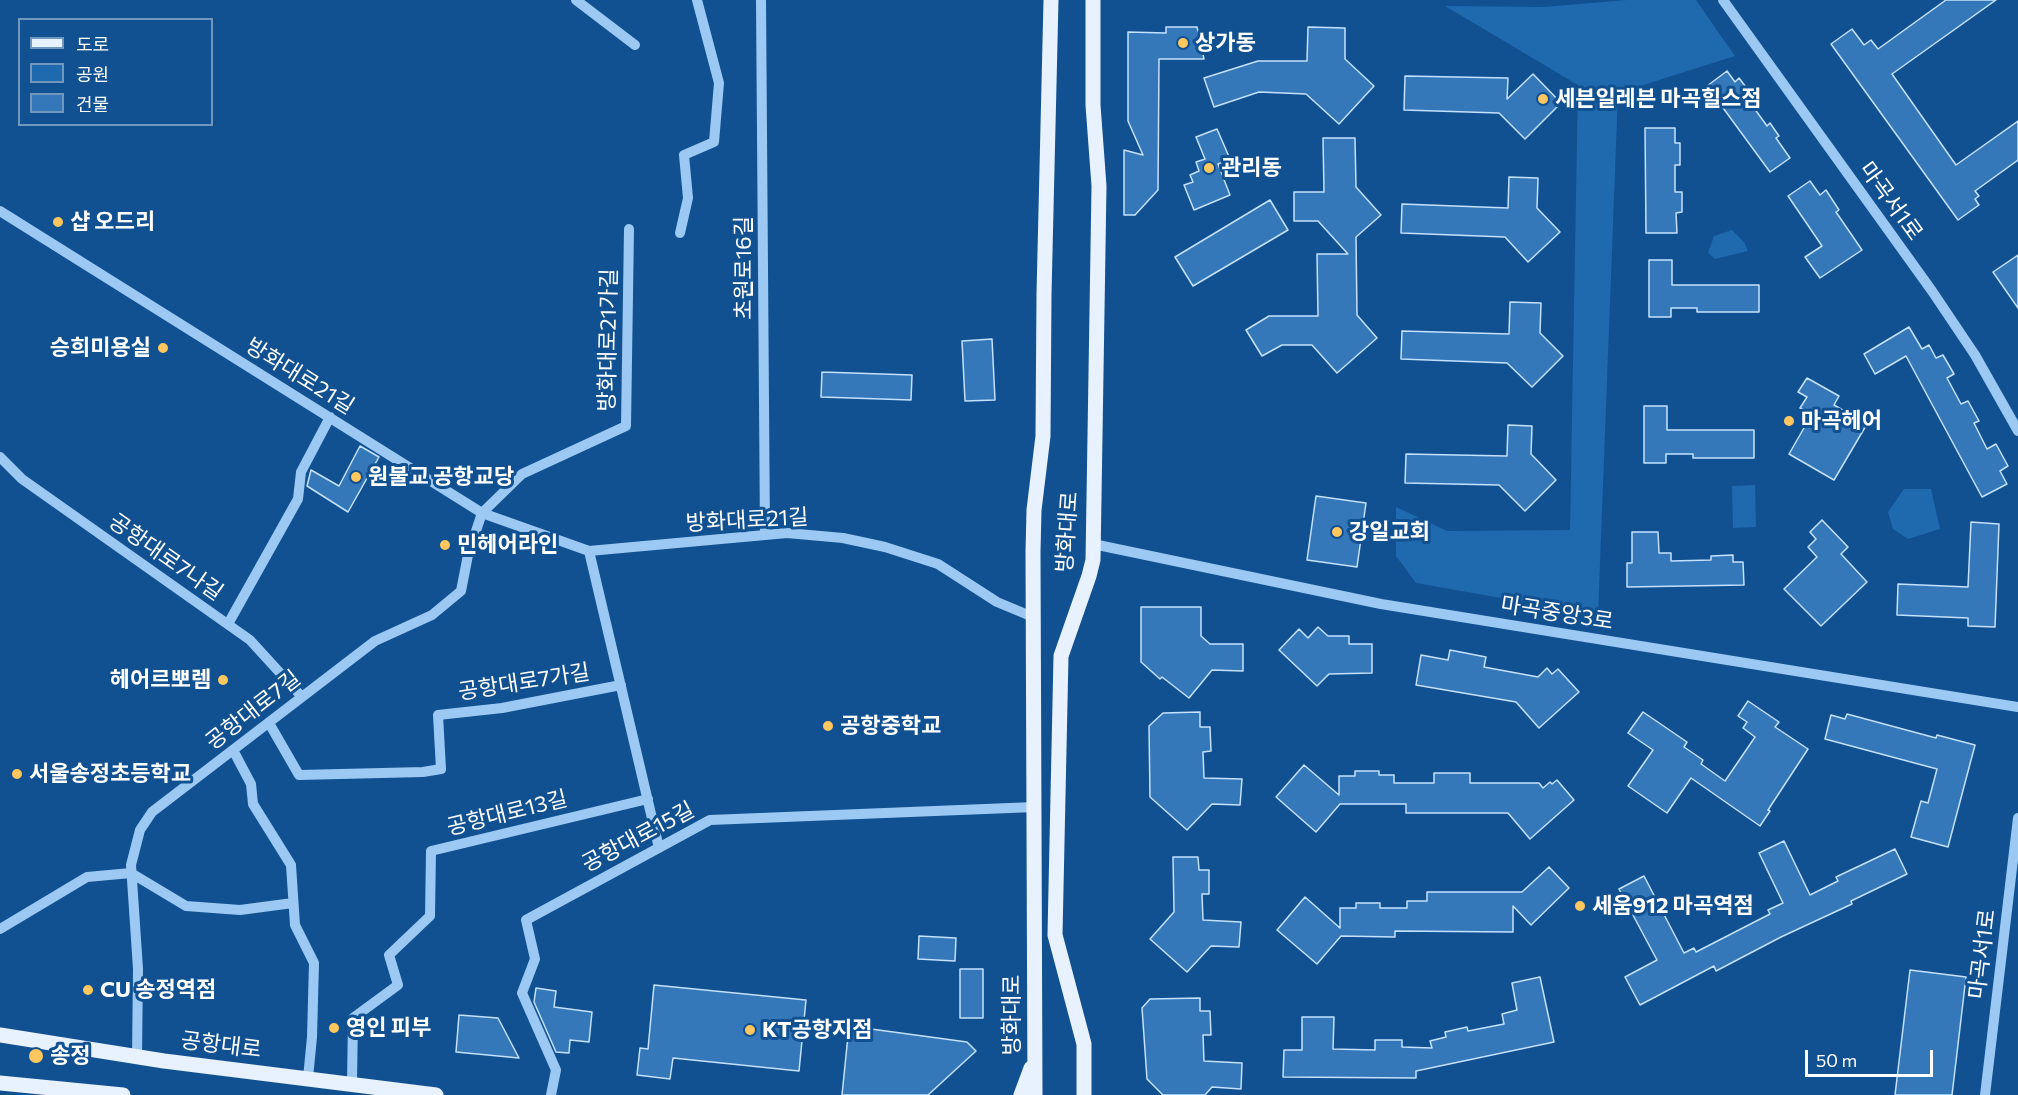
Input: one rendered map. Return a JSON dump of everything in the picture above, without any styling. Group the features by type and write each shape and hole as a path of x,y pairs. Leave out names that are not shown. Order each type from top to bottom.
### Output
{"main road":[{"name":"방화대로","path":"1035,1095 1034,510 1043,436 1044,294 1052,0"},
{"name":"방화대로","path":"1085,1093 1084,1044 1055,935 1061,656 1093,560 1099,186 1093,105 1093,0"},
{"name":"공항대로","path":"0,1035 137,1057 436,1095"},
{"path":"1021,1095 1034,1060"},
{"path":"0,1083 123,1095"}],"street":[{"path":"576,0 635,45"},
{"path":"680,233 688,198 684,155 714,142 719,83 697,0"},
{"name":"초원로16길","path":"761,0 765,535"},
{"name":"마곡서1로","path":"1724,0 1932,291 1975,355 2018,431"},
{"name":"방화대로21길","path":"0,211 482,513 589,551 786,533 843,538 885,547 938,564 997,602 1033,617"},
{"name":"방화대로21가길","path":"482,513 522,474 626,426 629,229"},
{"path":"228,624 298,499 301,472 330,417"},
{"name":"공항대로7나길","path":"0,456 22,479 250,640 302,697"},
{"name":"공항대로7길","path":"137,1057 138,969 131,865 140,830 152,812 375,641 432,615 460,591 468,555 482,513"},
{"name":"마곡중앙3로","path":"1093,544 1381,604 2018,707"},
{"path":"589,551 659,848"},
{"name":"공항대로7가길","path":"268,723 299,776 423,772 441,769 438,715 502,708 621,685"},
{"path":"233,750 250,784 253,804 291,865 295,924 314,963 312,1037 308,1078"},
{"name":"공항대로13길","path":"351,1083 353,1018 398,985 389,955 430,916 431,851 648,799"},
{"name":"공항대로15길","path":"550,1095 556,1070 522,993 535,959 526,920 710,820 1035,807"},
{"name":"마곡서1로","path":"1985,1095 2018,818"},
{"path":"0,929 87,877 131,873 186,906 240,910 293,903"}],"green space":[{"path":"1627,0 1696,0 1735,56 1618,93 1598,615 1416,583 1396,556 1396,507 1447,531 1570,530 1578,85 1445,6 1544,7"},
{"path":"1732,230 1744,242 1748,251 1715,259 1708,253 1714,236"},
{"path":"1755,485 1756,527 1733,528 1732,486"},
{"path":"1904,489 1931,489 1940,529 1908,539 1893,529 1888,512"}],"building":[{"path":"1946,0 1996,0 1892,74 1956,165 2018,121 2018,160 1975,191 1979,196 1975,199 1979,205 1958,220 1831,44 1852,29 1864,45 1871,40 1878,49"},
{"path":"1166,27 1197,27 1204,59 1159,59 1158,190 1135,215 1124,215 1124,150 1143,155 1128,121 1128,32 1166,33"},
{"path":"1308,27 1345,28 1345,59 1374,86 1339,124 1306,94 1259,92 1214,107 1204,78 1258,61 1307,61"},
{"path":"1727,71 1735,82 1739,78 1749,91 1744,94 1767,126 1770,123 1779,136 1776,138 1790,158 1770,172 1707,86"},
{"path":"1533,74 1561,103 1525,139 1499,113 1404,110 1405,76 1508,78 1507,99"},
{"path":"1645,128 1675,128 1675,143 1680,143 1680,165 1675,165 1675,192 1682,192 1682,212 1676,213 1677,233 1646,233"},
{"name":"관리동","path":"1217,129 1230,159 1218,164 1230,195 1194,210 1184,185 1193,182 1190,175 1199,171 1196,162 1205,159 1196,137"},
{"path":"1323,138 1355,138 1356,187 1381,215 1356,237 1357,315 1377,338 1337,373 1312,345 1282,345 1262,356 1246,330 1269,316 1318,316 1317,254 1348,254 1318,221 1294,221 1294,192 1324,192"},
{"path":"1509,177 1538,178 1537,208 1560,232 1528,262 1505,237 1401,233 1402,204 1508,208"},
{"path":"1810,181 1820,195 1826,190 1839,210 1836,212 1862,250 1820,278 1805,257 1822,246 1788,196"},
{"path":"1270,200 1288,230 1193,286 1175,257"},
{"path":"2018,255 2018,308 1993,272"},
{"path":"1649,260 1672,260 1672,285 1759,285 1759,312 1697,312 1697,308 1671,308 1671,317 1649,317"},
{"path":"1510,302 1541,303 1540,333 1563,356 1532,387 1507,363 1401,359 1402,331 1509,334"},
{"path":"1909,327 1922,349 1929,345 1936,358 1943,355 1954,374 1947,378 1961,404 1968,401 1979,421 1974,423 1987,449 1996,444 2008,466 2000,471 2007,484 1982,497 1906,356 1875,374 1864,354"},
{"path":"992,339 995,400 965,401 962,341"},
{"path":"822,372 912,375 911,400 821,397"},
{"path":"1807,378 1839,396 1834,405 1867,424 1834,480 1789,454 1812,414 1800,408 1807,397 1798,392"},
{"path":"1644,406 1667,406 1667,430 1754,430 1754,458 1693,458 1693,454 1666,454 1666,463 1644,463"},
{"path":"1508,425 1532,426 1531,454 1556,480 1525,511 1499,485 1405,483 1406,454 1507,456"},
{"name":"원불교 공항교당","path":"360,446 379,457 348,512 307,486 311,470 339,486"},
{"name":"강일교회","path":"1316,496 1366,503 1357,567 1307,560"},
{"path":"1822,520 1848,547 1841,554 1867,582 1821,626 1784,589 1817,557 1808,547 1816,539 1810,532"},
{"path":"1971,522 1999,524 1995,627 1968,626 1968,618 1897,615 1898,584 1968,587"},
{"path":"1632,532 1658,532 1659,553 1671,553 1671,561 1711,560 1711,556 1733,555 1733,562 1743,562 1744,585 1627,587 1627,563 1632,563"},
{"path":"1141,607 1201,607 1201,636 1210,644 1243,644 1243,671 1212,670 1189,698 1162,677 1160,679 1141,662"},
{"path":"1318,627 1328,636 1349,636 1349,644 1372,644 1372,673 1329,674 1317,686 1279,650 1299,629 1308,638"},
{"path":"1450,650 1486,657 1484,667 1538,677 1547,668 1552,674 1558,669 1579,692 1539,728 1516,702 1416,685 1421,655 1448,660"},
{"path":"1748,701 1779,722 1775,727 1808,749 1760,826 1691,778 1667,813 1628,786 1653,750 1628,733 1643,712 1687,742 1684,747 1703,760 1701,764 1725,781 1755,737 1743,728 1747,722 1738,716"},
{"path":"1200,712 1200,727 1210,727 1211,751 1203,752 1204,778 1242,779 1240,805 1212,804 1187,830 1150,797 1149,726 1163,713"},
{"path":"1847,714 1936,738 1937,735 1975,745 1948,847 1911,837 1921,801 1928,803 1937,769 1825,739 1831,715 1845,719"},
{"path":"1304,765 1339,795 1339,776 1355,776 1355,771 1379,771 1379,775 1394,775 1394,783 1434,783 1434,773 1470,773 1470,783 1539,783 1543,788 1557,780 1574,800 1530,839 1508,813 1406,813 1406,804 1340,804 1316,832 1276,797"},
{"path":"1784,841 1810,895 1838,881 1836,877 1895,849 1907,874 1851,901 1852,904 1716,971 1714,966 1640,1005 1625,977 1657,960 1619,889 1644,876 1684,953 1694,948 1696,952 1770,914 1768,910 1783,903 1759,853"},
{"path":"1173,857 1198,857 1199,870 1209,870 1209,894 1202,894 1203,920 1241,922 1239,947 1211,946 1187,972 1150,939 1174,912"},
{"path":"1549,867 1569,888 1531,925 1513,906 1513,932 1395,931 1395,937 1341,936 1317,964 1277,930 1305,897 1340,928 1340,908 1356,908 1356,903 1380,903 1380,908 1407,908 1407,901 1427,901 1427,892 1522,892"},
{"path":"919,936 956,938 955,961 918,959"},
{"path":"960,969 983,969 983,1018 960,1018"},
{"path":"1910,970 1966,977 1952,1095 1895,1095"},
{"path":"1540,977 1554,1042 1416,1071 1416,1078 1283,1077 1284,1050 1302,1050 1302,1017 1334,1017 1333,1049 1375,1050 1375,1040 1402,1040 1402,1047 1432,1048 1430,1041 1446,1037 1445,1032 1467,1027 1468,1031 1504,1024 1502,1014 1517,1010 1512,983"},
{"path":"654,985 806,1000 799,1071 673,1058 670,1079 637,1075 640,1048 648,1049"},
{"path":"536,988 556,991 554,1007 592,1012 589,1042 570,1040 569,1053 556,1052 534,1002"},
{"path":"1200,998 1200,1011 1210,1011 1211,1035 1203,1035 1204,1061 1242,1063 1241,1089 1212,1087 1205,1095 1163,1095 1147,1079 1142,1008 1150,999"},
{"path":"459,1015 498,1018 519,1058 456,1052"},
{"path":"849,1026 967,1042 976,1051 928,1095 842,1095"}],"place":[{"name":"상가동","path":"1183,43"},
{"name":"세븐일레븐 마곡힐스점","path":"1543,99"},
{"name":"관리동","path":"1209,168"},
{"name":"샵 오드리","path":"58,222"},
{"name":"승희미용실","path":"163,348"},
{"name":"마곡헤어","path":"1789,421"},
{"name":"원불교 공항교당","path":"356,477"},
{"name":"강일교회","path":"1337,532"},
{"name":"민헤어라인","path":"445,545"},
{"name":"헤어르뽀렘","path":"223,680"},
{"name":"공항중학교","path":"828,726"},
{"name":"서울송정초등학교","path":"17,774"},
{"name":"세움912 마곡역점","path":"1580,906"},
{"name":"CU 송정역점","path":"88,990"},
{"name":"영인 피부","path":"334,1028"},
{"name":"KT공항지점","path":"750,1030"},
{"name":"송정","path":"36,1056"}]}
